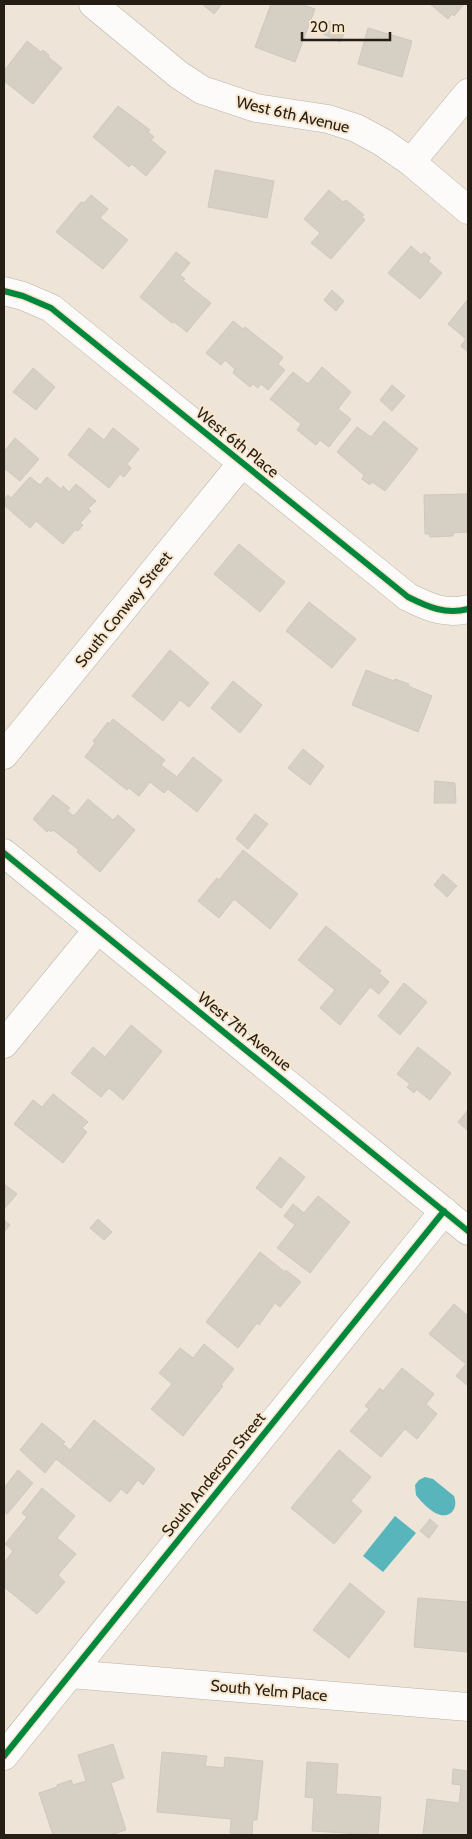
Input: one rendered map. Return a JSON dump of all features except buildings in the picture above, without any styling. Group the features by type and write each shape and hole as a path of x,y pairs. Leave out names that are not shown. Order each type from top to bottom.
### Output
{"street":[{"name":"West 6th Avenue","path":"93,4 179,75 202,90 256,108 328,119 356,128 382,142 411,162 468,210"},
{"path":"411,162 468,92"},
{"name":"West 6th Place","path":"4,291 23,296 51,308 408,597 430,608 462,610"},
{"name":"South Conway Street","path":"4,754 242,463"},
{"name":"West 7th Avenue","path":"4,853 468,1231"},
{"path":"4,1044 98,929"},
{"name":"South Anderson Street","path":"4,1756 444,1211"},
{"name":"South Yelm Place","path":"70,1674 468,1707"}],"water":[{"path":"425,1477 433,1479 454,1496 455,1504 452,1512 447,1515 437,1514 427,1507 416,1495 415,1485"},
{"path":"395,1516 416,1533 383,1572 363,1556"}],"cycle path":[{"path":"4,291 23,296 51,308 408,597 437,609 452,611 468,609"},
{"path":"4,853 468,1231"},
{"path":"4,1756 444,1211"}]}
